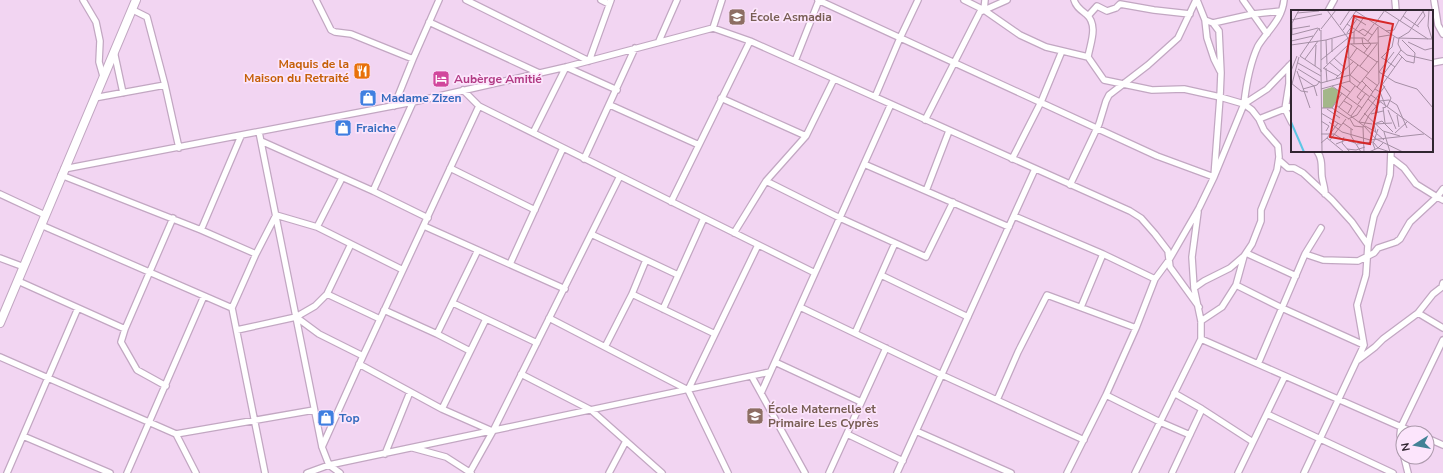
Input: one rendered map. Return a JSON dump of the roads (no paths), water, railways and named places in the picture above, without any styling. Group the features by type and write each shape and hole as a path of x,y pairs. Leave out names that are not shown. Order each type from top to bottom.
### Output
{"street":[{"path":"83,0 96,22 100,41 99,62 103,76"},
{"path":"0,323 136,0"},
{"path":"316,0 331,30 351,34 413,59"},
{"path":"394,106 439,0"},
{"path":"466,0 589,61"},
{"path":"589,61 610,2 601,0"},
{"path":"659,41 677,0"},
{"path":"713,28 722,0"},
{"path":"795,61 819,0 1157,156 1214,177"},
{"path":"875,97 918,0"},
{"path":"964,0 984,10 1020,35 1046,47 1088,58 1104,80 1152,90 1184,90 1220,97 1244,104 1252,110 1259,119 1264,130 1278,146 1278,170 1261,210 1261,220 1252,244 1245,255 1236,285 1222,307 1201,321"},
{"path":"984,10 985,0"},
{"path":"925,120 980,12 1007,0"},
{"path":"1074,0 1075,5 1088,16 1094,27 1088,58"},
{"path":"1070,185 1109,95 1148,65 1178,38 1196,0"},
{"path":"1196,0 1205,20 1207,38 1221,73"},
{"path":"1243,0 1267,34"},
{"path":"1067,473 1106,394 1136,328 1155,279 1169,260 1199,208 1214,177 1244,104 1249,72 1258,47 1274,26 1284,0"},
{"path":"1329,10 1334,0"},
{"path":"1395,0 1396,10"},
{"path":"1434,0 1437,10 1438,25 1443,34"},
{"path":"1088,16 1096,6 1106,11 1116,8 1120,4 1190,14"},
{"path":"133,10 147,17 165,85 179,148"},
{"path":"1213,23 1253,14 1281,11"},
{"path":"1205,20 1213,23 1219,31 1221,73 1214,177"},
{"path":"429,22 540,73"},
{"path":"63,172 413,102 566,67 659,41 713,28 750,41 1130,211 1141,218 1168,251 1170,266 1199,307"},
{"path":"671,202 750,41"},
{"path":"584,159 635,48"},
{"path":"114,51 123,93"},
{"path":"1012,159 1041,102 1062,51"},
{"path":"1433,64 1443,61"},
{"path":"1244,104 1267,89 1291,64"},
{"path":"1291,64 1285,109 1291,121"},
{"path":"566,67 617,90"},
{"path":"533,133 566,67"},
{"path":"734,233 766,181 806,136 834,79"},
{"path":"94,98 165,85"},
{"path":"463,90 479,106 815,273"},
{"path":"721,98 806,136"},
{"path":"373,192 413,102"},
{"path":"761,393 891,104"},
{"path":"610,105 699,145"},
{"path":"322,447 479,106"},
{"path":"1259,119 1291,106"},
{"path":"926,191 949,131"},
{"path":"259,132 322,447 329,465 340,473"},
{"path":"201,230 241,136"},
{"path":"261,141 428,218"},
{"path":"510,264 563,148"},
{"path":"1318,152 1321,157 1325,194"},
{"path":"1304,473 1364,345 1357,305 1366,275 1368,246 1374,216 1389,180 1391,152"},
{"path":"1391,158 1404,168 1416,184 1432,193 1437,198 1443,200"},
{"path":"1279,160 1288,168 1294,168 1303,173 1332,200 1352,222 1368,246"},
{"path":"864,164 1009,227"},
{"path":"450,168 535,210"},
{"path":"898,473 1035,169"},
{"path":"63,172 256,254"},
{"path":"413,448 446,457 470,473 565,289 620,176"},
{"path":"317,228 342,178"},
{"path":"766,181 840,218 926,257 953,202"},
{"path":"1305,254 1323,260 1358,261 1374,253 1378,248 1396,242 1400,239 1410,222 1437,198 1443,189"},
{"path":"0,194 45,215"},
{"path":"1135,473 1201,338 1201,321 1194,288 1192,257 1199,208"},
{"path":"276,216 317,228 403,270"},
{"path":"265,473 232,308 256,254 276,216"},
{"path":"1014,216 1103,254 1155,279"},
{"path":"166,386 137,370 121,342 125,329 173,218"},
{"path":"663,309 704,218"},
{"path":"41,225 232,308"},
{"path":"424,226 565,289"},
{"path":"1258,364 1305,254 1321,228"},
{"path":"591,234 678,275"},
{"path":"855,333 895,243"},
{"path":"237,330 296,317 315,306 327,294 351,244"},
{"path":"688,390 758,245"},
{"path":"438,334 478,250"},
{"path":"1080,307 1103,254"},
{"path":"1245,255 1296,276"},
{"path":"1194,288 1204,281 1230,268 1245,255"},
{"path":"0,258 24,268"},
{"path":"605,347 632,294 646,260"},
{"path":"881,276 968,317"},
{"path":"18,281 125,329"},
{"path":"1357,360 1375,347 1382,339 1418,313 1433,294 1442,287 1443,283"},
{"path":"1236,285 1282,308 1364,345"},
{"path":"327,294 380,320"},
{"path":"632,294 715,334"},
{"path":"997,400 1018,352 1047,295 1136,328"},
{"path":"127,473 204,296"},
{"path":"452,303 537,342"},
{"path":"800,307 942,375 1084,440"},
{"path":"7,473 78,308"},
{"path":"384,310 438,334 470,351"},
{"path":"1418,313 1443,328"},
{"path":"296,317 319,334 363,356"},
{"path":"549,318 688,390 728,473"},
{"path":"442,409 486,319"},
{"path":"1201,338 1397,425"},
{"path":"1402,425 1443,340"},
{"path":"829,473 886,348"},
{"path":"0,357 176,434 314,410"},
{"path":"774,362 861,402"},
{"path":"360,364 442,409 493,431"},
{"path":"307,473 329,465 770,372"},
{"path":"522,374 591,410 662,473"},
{"path":"1238,473 1285,376"},
{"path":"752,377 804,473"},
{"path":"386,454 410,392"},
{"path":"1106,394 1160,422 1190,435"},
{"path":"1174,394 1202,409 1253,442"},
{"path":"1172,473 1202,409"},
{"path":"1267,414 1393,473"},
{"path":"916,431 1011,473"},
{"path":"176,434 196,473"},
{"path":"847,434 903,461"},
{"path":"24,436 110,473"},
{"path":"609,473 626,441"}],"place":[{"name":"École Asmadia","path":"737,17"},
{"name":"Maquis de la Maison du Retraité","path":"362,71"},
{"name":"Aubèrge Amitié","path":"441,79"},
{"name":"Madame Zizen","path":"368,98"},
{"name":"Fraiche","path":"343,128"},
{"name":"École Maternelle et Primaire Les Cyprès","path":"755,416"},
{"name":"Top","path":"326,418"}]}
